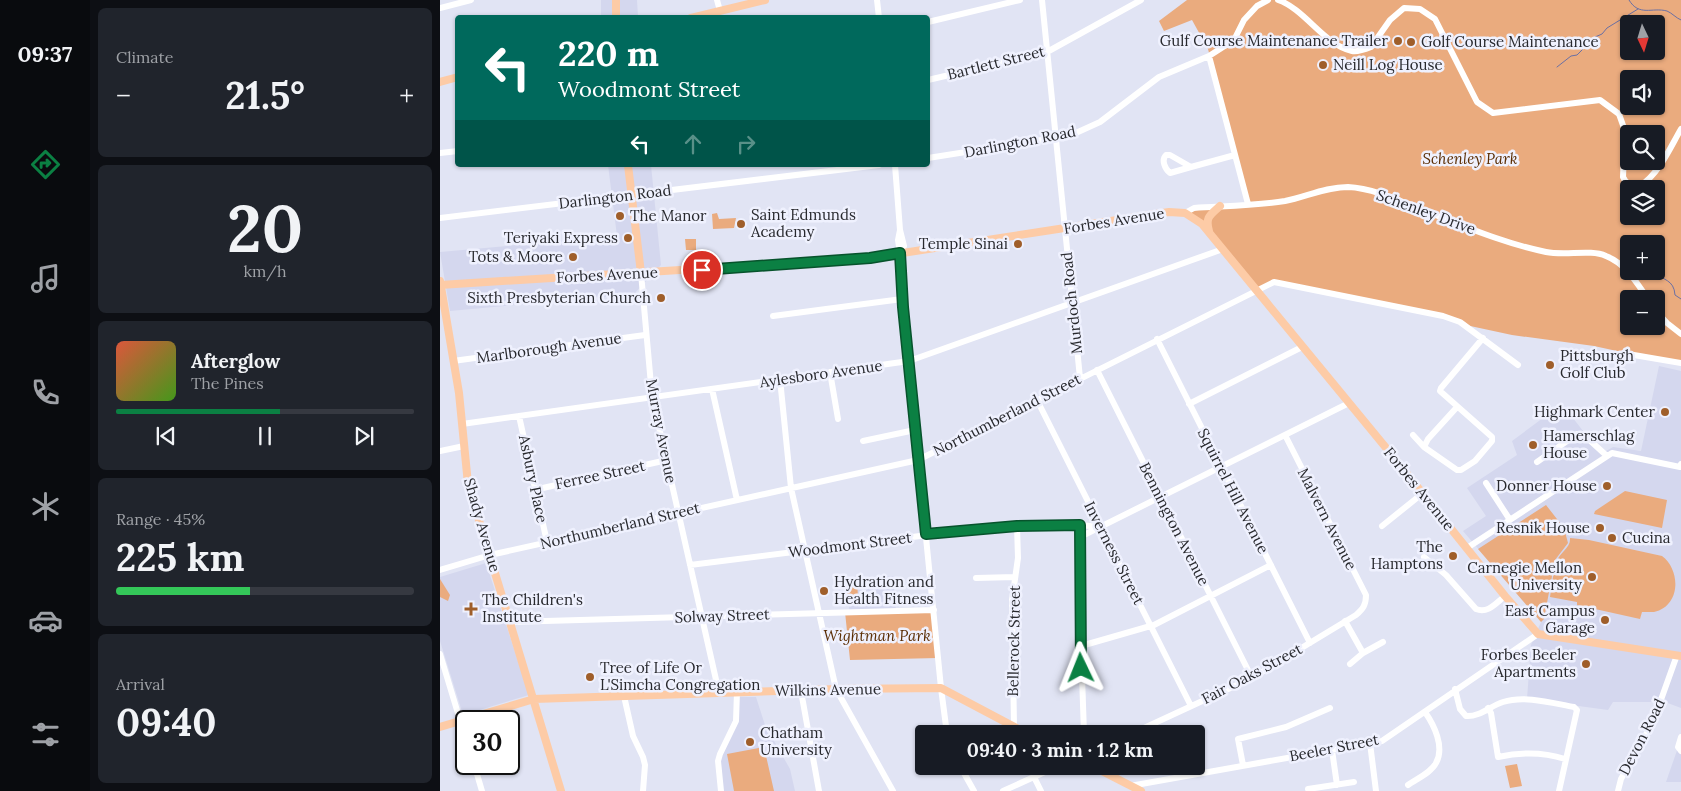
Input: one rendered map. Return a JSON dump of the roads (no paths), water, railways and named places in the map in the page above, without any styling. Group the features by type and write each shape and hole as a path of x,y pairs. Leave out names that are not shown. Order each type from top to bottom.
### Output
{"main road":[{"path":"616,0 616,15"},
{"path":"703,15 765,0"},
{"path":"440,82 455,78"},
{"name":"Murray Avenue","path":"628,167 641,273"},
{"path":"1210,233 1207,223 1208,218 1220,206"},
{"name":"Forbes Avenue","path":"440,284 870,258 1169,212 1185,213 1197,219 1210,233 1538,634"},
{"name":"Shady Avenue","path":"440,284 462,424 468,484 561,791"},
{"path":"1538,634 1679,655"},
{"name":"Wilkins Avenue","path":"497,710 534,699 836,689 941,688 1012,725"},
{"name":"Wilkins Avenue","path":"440,727 455,722"},
{"path":"1109,775 1141,791"}],"street":[{"path":"440,8 471,0"},
{"path":"717,0 720,11"},
{"path":"877,0 879,15"},
{"path":"930,22 1020,0"},
{"name":"Murdoch Road","path":"1042,0 1080,378"},
{"name":"Bartlett Street","path":"930,80 1047,52 1142,0"},
{"name":"Darlington Road","path":"930,158 1055,138 1078,132 1100,122 1159,77 1209,56 1234,40 1244,20 1257,6 1268,0"},
{"path":"1278,0 1338,45 1354,52 1371,47 1390,20 1404,8 1420,9 1435,19 1477,102 1493,113 1600,100 1619,114 1625,131 1623,177 1626,182 1635,187 1644,183 1657,168 1681,129"},
{"path":"1209,56 1248,204"},
{"path":"440,153 455,151"},
{"path":"1191,167 1235,155"},
{"name":"Darlington Road","path":"440,218 863,167"},
{"path":"895,167 900,230 898,240 902,299 946,725"},
{"name":"Schenley Drive","path":"1185,213 1191,208 1291,199 1333,188 1364,189 1399,200 1514,244 1552,253 1574,254 1593,252 1604,255 1625,267 1642,290"},
{"name":"Aylesboro Avenue","path":"462,424 908,361 1223,249"},
{"name":"Murray Avenue","path":"641,273 652,396 718,693"},
{"name":"Northumberland Street","path":"440,570 490,555 918,460 1256,289 1274,282 1425,312 1460,322 1518,365"},
{"path":"773,316 902,299"},
{"path":"1665,321 1681,334"},
{"name":"Marlborough Avenue","path":"453,361 646,335"},
{"path":"1413,435 1424,446 1457,470 1461,470 1475,461 1492,441 1492,437 1442,394 1441,388 1483,338"},
{"name":"Squirrel Hill Avenue","path":"1157,339 1310,643"},
{"path":"1189,404 1302,347"},
{"path":"1628,354 1681,363"},
{"name":"Bennington Avenue","path":"1097,370 1252,678"},
{"path":"830,372 838,419"},
{"path":"780,379 791,488 836,689 893,791"},
{"path":"712,389 737,500"},
{"name":"Inverness Street","path":"1037,400 1191,706"},
{"path":"1080,537 1100,526 1106,526 1349,403"},
{"path":"1424,446 1457,406"},
{"name":"Asbury Place","path":"519,416 547,542"},
{"path":"863,440 915,430"},
{"path":"1537,462 1577,434 1580,434 1606,456"},
{"name":"Malvern Avenue","path":"1285,435 1366,595 1366,603"},
{"path":"440,451 464,446"},
{"path":"1467,548 1606,456 1612,454 1681,466"},
{"name":"Ferree Street","path":"534,490 666,460"},
{"path":"1486,484 1510,520"},
{"path":"1382,526 1423,493"},
{"path":"1080,525 1084,725"},
{"name":"Woodmont Street","path":"690,564 805,551 926,534 1017,526 1100,526"},
{"name":"Bellerock Street","path":"1014,725 1012,600 1018,558 1017,526"},
{"path":"1424,557 1446,575 1476,609 1480,611 1488,609 1505,596"},
{"path":"1081,646 1150,626 1211,597 1271,565"},
{"path":"976,578 1015,578"},
{"name":"Fair Oaks Street","path":"1150,725 1252,678 1362,610 1366,603"},
{"name":"Solway Street","path":"510,622 934,610"},
{"path":"1345,621 1363,653"},
{"name":"Beeler Street","path":"1130,786 1382,741 1455,689 1538,634"},
{"path":"1350,664 1363,653 1383,642"},
{"path":"440,654 457,710"},
{"name":"Devon Road","path":"1618,791 1620,779 1652,722 1679,655"},
{"path":"1455,689 1460,708 1466,716 1473,716 1502,702 1527,699 1574,706 1577,710 1559,791"},
{"path":"800,690 820,791"},
{"path":"721,791 718,761 736,721 738,692"},
{"path":"624,696 633,736 645,765 643,791"},
{"path":"1242,765 1238,739 1286,727 1330,708"},
{"path":"1488,708 1491,713 1498,757 1517,753 1529,753 1565,760"},
{"path":"1408,785 1431,769 1436,763 1439,751 1436,731 1425,712"},
{"path":"1681,737 1678,746 1681,751"},
{"path":"1370,743 1376,791"},
{"path":"1332,750 1337,785"},
{"path":"477,775 482,791"},
{"path":"965,775 974,791"},
{"path":"1003,791 1038,775"},
{"path":"1034,777 1041,791"},
{"path":"1308,789 1354,782"}],"waterway":[{"path":"1629,0 1641,10 1667,11 1681,20"},
{"path":"1557,67 1571,56 1577,55 1607,28 1638,9"},
{"path":"1665,280 1673,286 1675,295 1681,299"}],"place":[{"name":"Gulf Course Maintenance Trailer","path":"1398,41"},
{"name":"Golf Course Maintenance","path":"1411,42"},
{"name":"Neill Log House","path":"1323,65"},
{"name":"The Manor","path":"620,216"},
{"name":"Saint Edmunds Academy","path":"741,224"},
{"name":"Teriyaki Express","path":"628,238"},
{"name":"Temple Sinai","path":"1018,244"},
{"name":"Tots & Moore","path":"573,257"},
{"name":"Sixth Presbyterian Church","path":"661,298"},
{"name":"Pittsburgh Golf Club","path":"1550,365"},
{"name":"Highmark Center","path":"1665,412"},
{"name":"Hamerschlag House","path":"1533,445"},
{"name":"Donner House","path":"1607,486"},
{"name":"Resnik House","path":"1600,528"},
{"name":"Cucina","path":"1612,538"},
{"name":"The Hamptons","path":"1453,556"},
{"name":"Carnegie Mellon University","path":"1592,577"},
{"name":"Hydration and Health Fitness","path":"824,591"},
{"name":"The Children's Institute","path":"471,609"},
{"name":"East Campus Garage","path":"1605,620"},
{"name":"Forbes Beeler Apartments","path":"1586,664"},
{"name":"Tree of Life Or L'Simcha Congregation","path":"590,677"},
{"name":"Chatham University","path":"750,742"}],"park label":[{"name":"Schenley Park","path":"1470,159"},
{"name":"Wightman Park","path":"877,636"}]}
